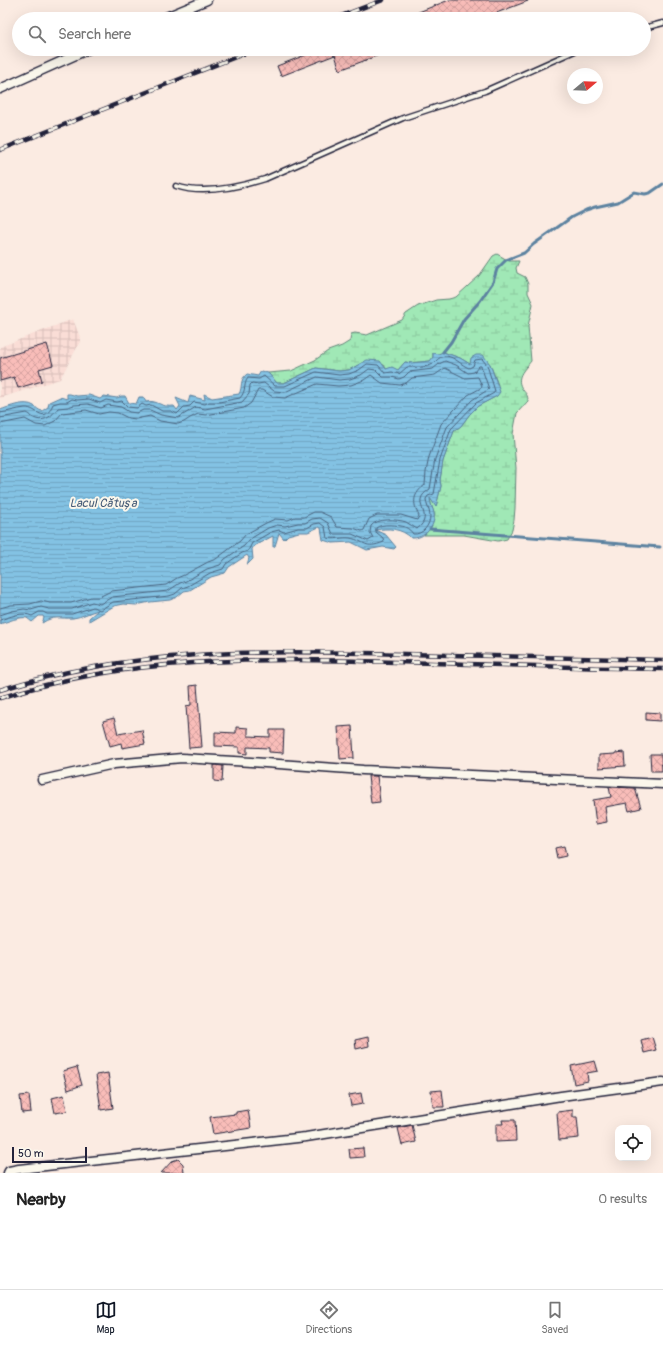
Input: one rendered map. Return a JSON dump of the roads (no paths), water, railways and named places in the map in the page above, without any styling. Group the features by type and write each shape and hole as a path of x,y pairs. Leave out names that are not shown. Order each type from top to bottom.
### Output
{"street":[{"path":"178,12 207,0"},
{"path":"0,89 73,56"},
{"path":"42,780 114,764 182,758 363,770 663,784"},
{"path":"8,1173 9,1171 19,1169 306,1137 561,1096 663,1082"}],"lane":[{"path":"651,26 663,22"},
{"path":"176,186 195,189 222,188 240,186 264,179 403,118 485,91 563,56"}],"water":[{"name":"Lacul Cătușa","path":"443,352 460,358 470,364 471,358 476,355 483,355 490,364 500,392 497,396 478,406 461,426 454,431 443,461 440,480 441,486 436,507 430,498 434,518 431,527 425,534 416,538 411,538 399,531 385,529 375,530 386,535 396,547 394,549 383,547 367,550 351,542 333,543 323,540 321,528 319,527 308,532 299,532 288,535 284,539 279,533 275,546 273,547 273,536 254,546 252,549 253,559 247,565 249,558 247,555 229,567 225,573 211,577 170,600 136,605 124,604 114,606 89,621 89,618 98,610 76,617 54,618 42,623 44,618 43,616 39,616 32,622 27,618 21,618 0,624 0,410 22,404 30,404 42,411 48,407 49,402 60,397 67,399 67,394 70,394 77,396 89,395 100,399 104,396 117,398 125,396 129,403 136,404 139,397 143,397 146,402 150,401 165,406 174,406 177,410 180,406 176,398 188,403 190,396 205,400 204,394 212,398 239,394 242,381 247,374 258,376 261,371 268,373 277,383 284,383 316,368 339,371 349,370 367,360 380,361 386,369 392,367 398,370 405,362 411,363 430,361 433,357 433,353 438,354"}],"waterway":[{"path":"443,352 451,342 464,319 480,301 493,282 497,269 506,260 524,253 572,217 586,210 618,202 634,192 645,194 650,193 663,184"},
{"path":"430,529 660,547"}],"railway":[{"path":"351,12 383,0"},
{"path":"0,150 238,56"},
{"path":"0,690 49,676 99,666 150,659 201,655 303,652 663,660"},
{"path":"0,698 48,684 97,674 146,667 196,663 296,660 663,669"}]}
